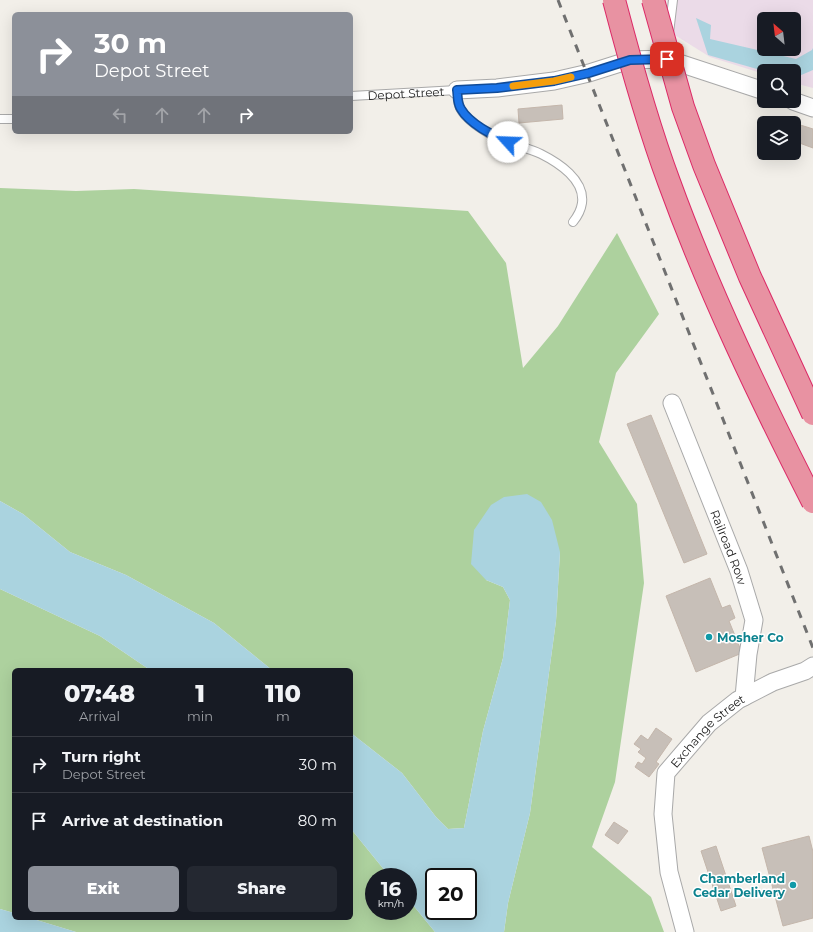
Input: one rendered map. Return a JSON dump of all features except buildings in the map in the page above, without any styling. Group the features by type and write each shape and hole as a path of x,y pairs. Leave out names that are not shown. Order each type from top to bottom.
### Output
{"highway":[{"path":"614,0 629,60 648,120 668,182 690,238 763,401 813,502"},
{"path":"653,0 683,107 704,165 750,277 813,414"}],"street":[{"name":"Depot Street","path":"457,90 497,88 554,81 589,73 630,60 667,59 757,89"},
{"path":"801,104 813,108"},
{"name":"Railroad Row","path":"672,403 738,571 754,620 748,654 744,697"},
{"name":"Exchange Street","path":"685,932 669,872 663,814 666,773 708,723 744,697 773,682 805,671 813,666"}],"lane":[{"path":"667,59 673,0"},
{"path":"457,90 460,108 466,117 496,137 541,154 567,171 573,177 581,194 582,203 579,213 573,222"},
{"name":"Depot Street","path":"353,96 457,90"},
{"path":"0,119 12,119"}],"shaded area":[{"path":"667,0 813,0 813,88 801,85 801,64 757,64 757,72 710,57 670,32"}],"green space":[{"path":"0,188 76,191 134,189 468,211 506,263 523,368 558,326 617,233 659,314 616,373 599,442 637,504 644,583 615,782 592,847 651,897 664,932 504,932 508,903 530,813 556,621 560,552 486,580 503,587 510,600 503,658 483,731 464,828 448,829 436,817 402,773 353,735 353,668 270,668 214,623 126,575 70,552 23,514 0,501"},
{"path":"0,589 100,636 147,668 12,668 12,912 0,909"},
{"path":"353,831 383,868 365,868 365,920 417,920 417,910 435,932 76,932 37,920 353,920"}],"water":[{"path":"696,18 711,25 710,39 757,50 757,56 783,56 796,59 813,48 813,70 801,75 801,64 757,64 757,69 708,55"},
{"path":"527,494 541,502 552,520 560,552 556,621 530,813 508,903 504,932 435,932 425,920 477,920 477,868 425,868 425,920 417,910 417,868 383,868 353,831 353,735 402,773 436,817 448,829 464,828 483,731 503,658 510,600 503,587 486,580 471,564 474,530 491,505 504,497"},
{"path":"0,501 23,514 70,552 126,575 214,623 270,668 147,668 100,636 0,589"},
{"path":"0,909 12,912 12,920 37,920 76,932 0,932"}],"railway":[{"path":"558,0 813,648"}],"slow traffic":[{"path":"513,86 554,81 571,77"}],"place":[{"name":"Mosher Co","path":"709,637"},
{"name":"Chamberland Cedar Delivery","path":"793,885"}],"route":[{"path":"508,142 496,137 466,117 460,108 457,90 497,88 554,81 589,73 630,60 667,59"}]}
